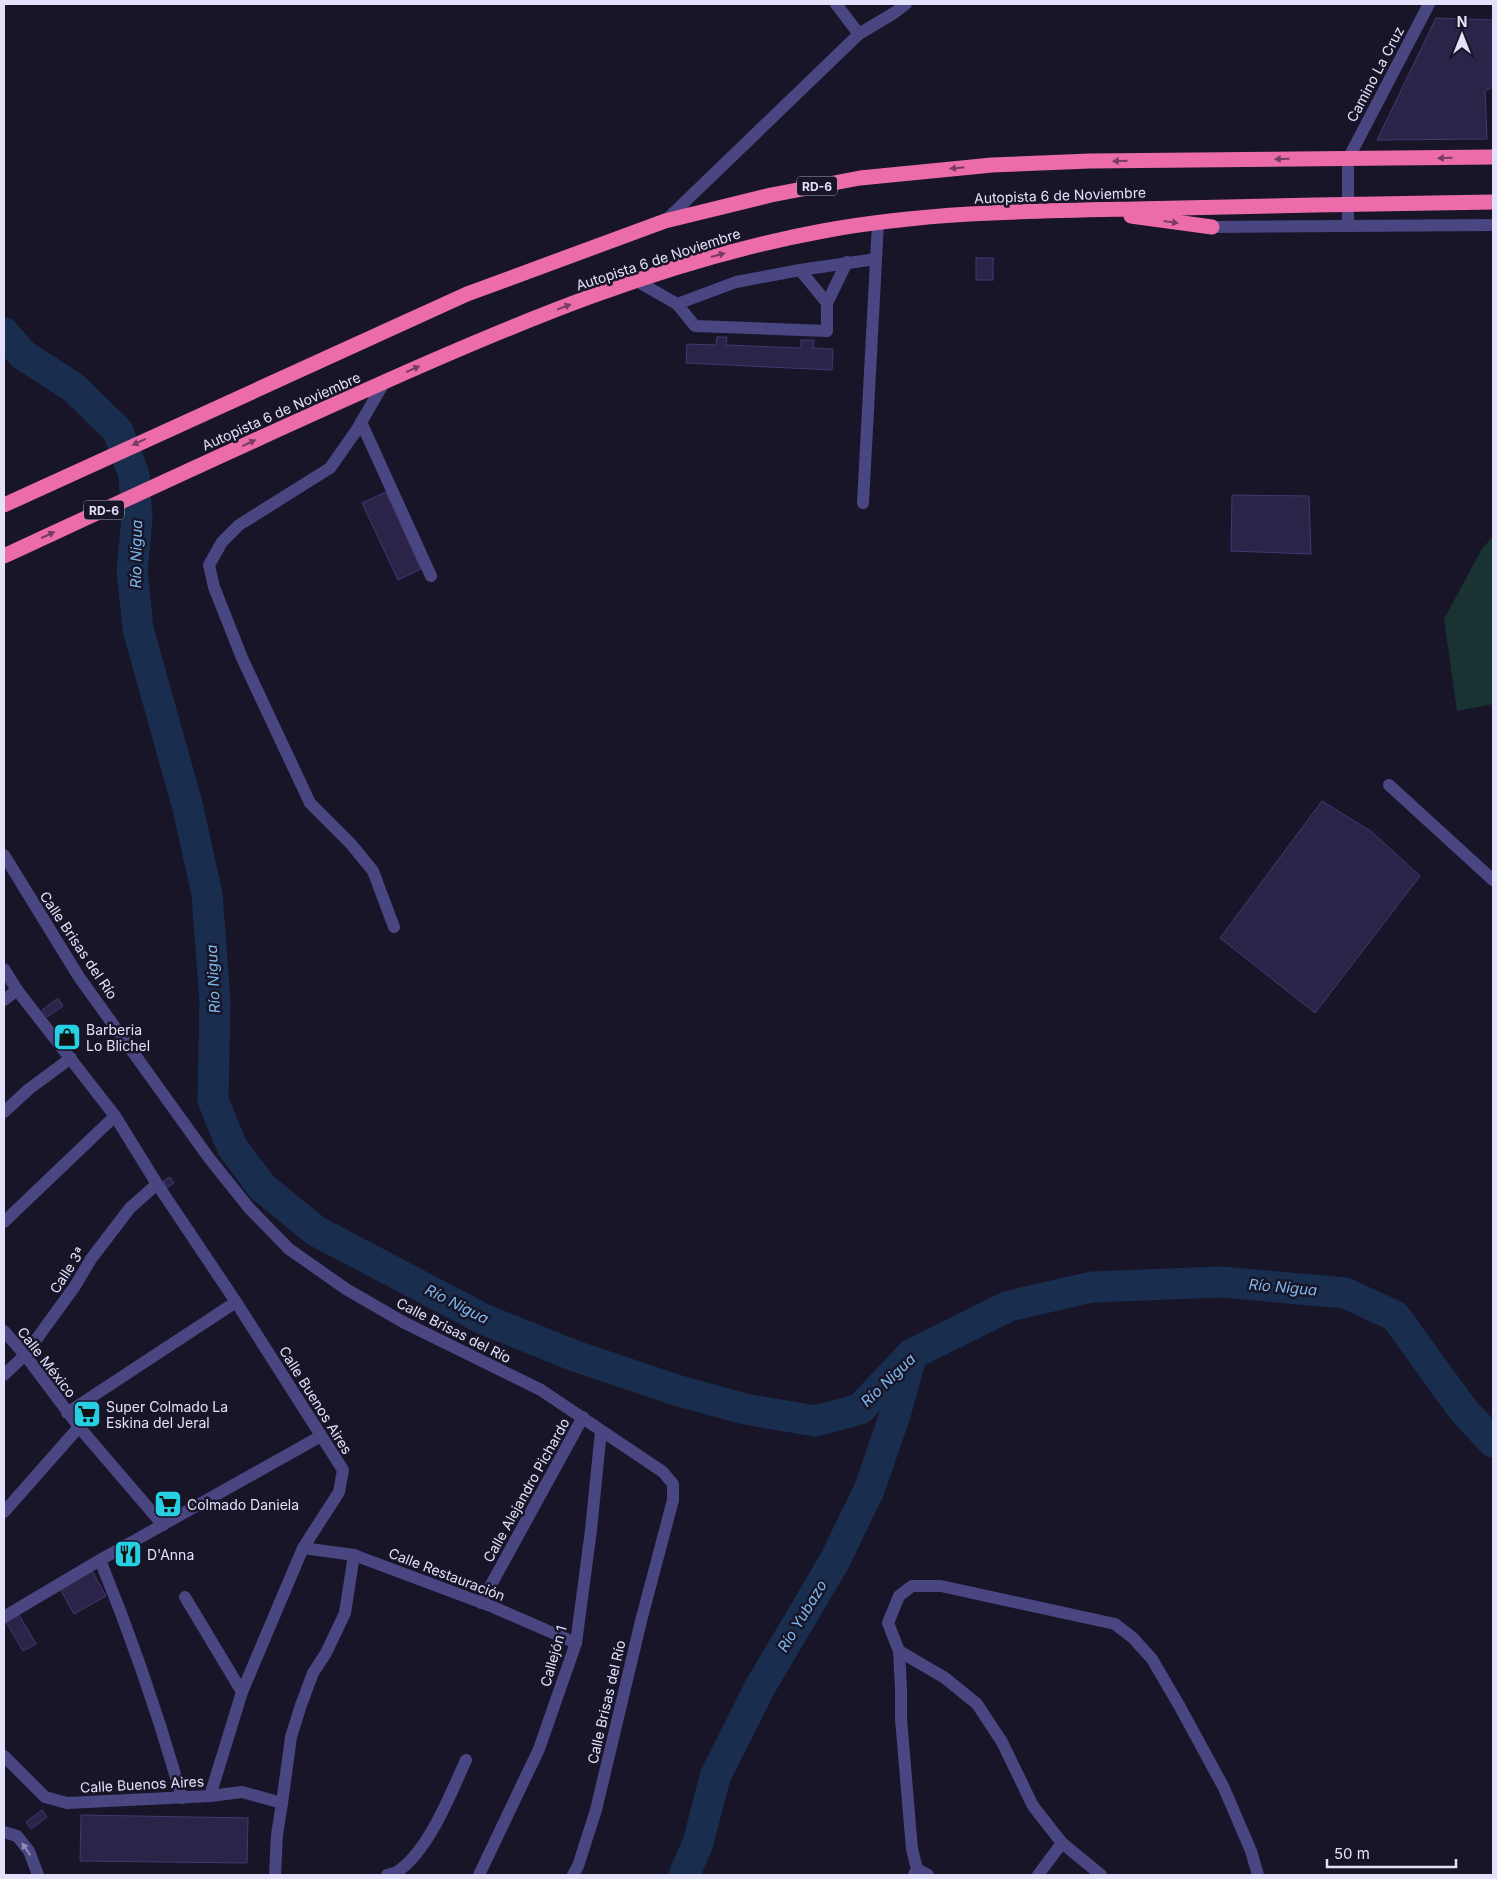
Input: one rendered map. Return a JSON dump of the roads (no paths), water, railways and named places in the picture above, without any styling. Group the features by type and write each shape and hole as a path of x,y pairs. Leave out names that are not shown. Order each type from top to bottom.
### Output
{"highway":[{"name":"RD-6","path":"4,505 467,294 665,221 771,195 860,178 992,164 1090,161 1493,157"},
{"name":"Autopista 6 de Noviembre","path":"4,556 385,381 466,346 568,305 695,262 744,248 822,231 878,223 1004,211 1493,202"},
{"path":"1088,210 1212,228"}],"street":[{"path":"836,4 859,34"},
{"path":"665,221 859,34 906,4"},
{"name":"Camino La Cruz","path":"1348,159 1429,4"},
{"path":"1348,159 1348,226"},
{"path":"863,503 878,223"},
{"path":"1212,228 1493,225"},
{"path":"677,304 736,282 848,262 876,259"},
{"path":"637,281 677,304 694,326 828,331 828,303 848,262"},
{"path":"800,270 828,303"},
{"path":"385,381 361,422 330,468 239,525 222,542 209,565 214,587 242,658 310,803 351,844 373,870 394,927"},
{"path":"361,422 431,576"},
{"path":"1389,785 1493,880"},
{"name":"Calle Brisas del Río","path":"4,855 79,977 209,1158 249,1208 289,1249 346,1289 403,1322 541,1390 663,1472 673,1484 673,1500 641,1621 596,1810 578,1866 573,1875"},
{"name":"Calle Buenos Aires","path":"4,969 17,990 115,1116 157,1184 236,1302 343,1470 338,1492 303,1548 242,1692 210,1796 68,1803 45,1797 4,1756"},
{"path":"4,1000 17,990"},
{"path":"4,1112 29,1089 71,1058"},
{"path":"4,1222 115,1116"},
{"name":"Calle 3ª","path":"4,1375 25,1355 75,1286 91,1258 130,1208 157,1184"},
{"path":"67,1413 236,1302"},
{"name":"Calle México","path":"4,1331 25,1355 67,1413 163,1525"},
{"name":"Calle Alejandro Pichardo","path":"482,1603 583,1417"},
{"path":"4,1512 79,1427"},
{"name":"Callejón 1","path":"479,1875 539,1749 576,1643 591,1530 601,1431"},
{"path":"4,1617 100,1560 321,1436"},
{"name":"Calle Restauración","path":"303,1548 354,1555 482,1603 576,1643"},
{"path":"275,1875 276,1835 291,1737 313,1673 326,1653 345,1612 354,1555"},
{"path":"100,1560 123,1617 163,1732 182,1798"},
{"path":"928,1875 915,1872 905,1788 900,1719 899,1651 888,1623 899,1596 912,1586 941,1586 1115,1624 1133,1638 1152,1659 1224,1788 1251,1851 1258,1875"},
{"path":"185,1597 242,1692"},
{"path":"899,1651 945,1678 977,1704 1002,1742 1033,1806 1062,1844 1101,1875"},
{"path":"387,1875 400,1870 421,1848 440,1816 466,1760"},
{"path":"210,1796 242,1792 282,1804"},
{"path":"4,1832 17,1836 29,1851 38,1875"},
{"path":"1038,1875 1062,1844"}],"waterway":[{"name":"Río Nigua","path":"4,333 23,355 73,387 118,431 134,475 137,519 132,570 138,629 187,804 207,894 215,1002 213,1100 232,1147 262,1187 316,1231 483,1319 575,1356 676,1390 745,1409 815,1421 860,1409 912,1354 1009,1306 1092,1287 1221,1282 1345,1293 1395,1316 1464,1411 1493,1442"},
{"name":"Río Yubazo","path":"684,1875 698,1843 715,1777 760,1687 834,1562 869,1490 895,1415 911,1357"}],"place":[{"name":"Barberia Lo Blichel","path":"67,1037"},
{"name":"Super Colmado La Eskina del Jeral","path":"87,1414"},
{"name":"Colmado Daniela","path":"168,1504"},
{"name":"D'Anna","path":"128,1554"}]}
